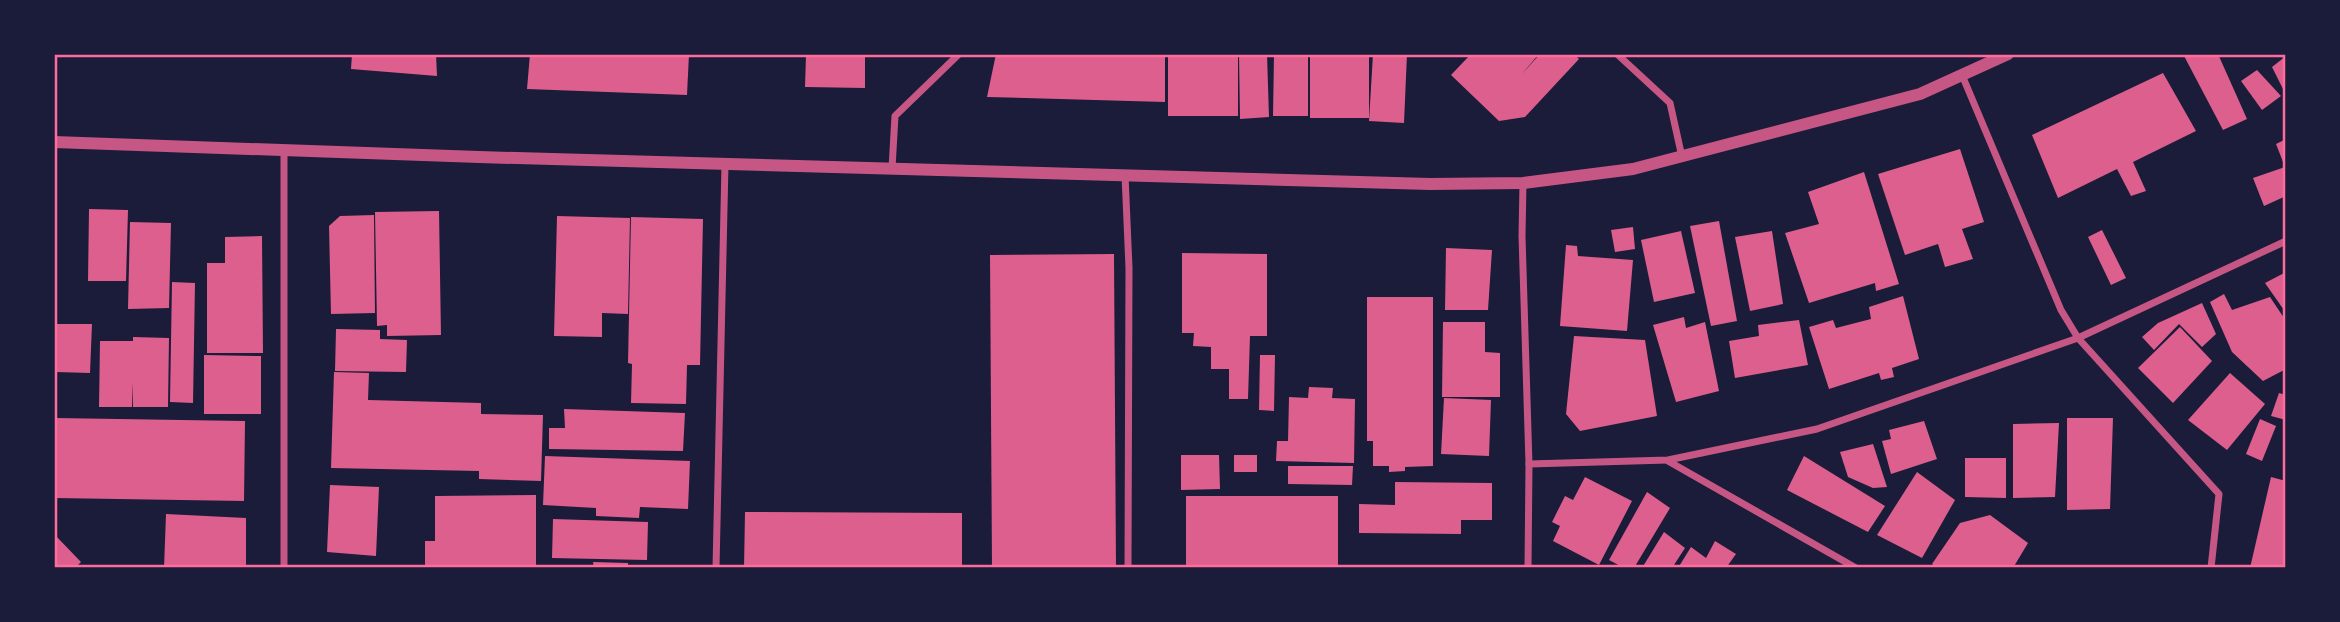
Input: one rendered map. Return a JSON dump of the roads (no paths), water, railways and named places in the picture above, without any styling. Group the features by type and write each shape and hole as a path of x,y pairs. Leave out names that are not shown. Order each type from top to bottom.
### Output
{"street":[{"path":"892,168 895,116 958,54"},
{"path":"1617,54 1670,103 1682,158"},
{"path":"54,142 1430,184 1523,183 1633,169 1682,158 1920,93 2008,54"},
{"path":"1962,75 2061,310 2078,338 2219,494 2211,568"},
{"path":"284,150 284,568"},
{"path":"716,568 725,164"},
{"path":"1125,175 1129,268 1128,568"},
{"path":"1523,183 1522,236 1529,464 1528,568"},
{"path":"1529,464 1668,460 1817,429 2078,338 2286,241"},
{"path":"1668,460 1856,568"}]}
